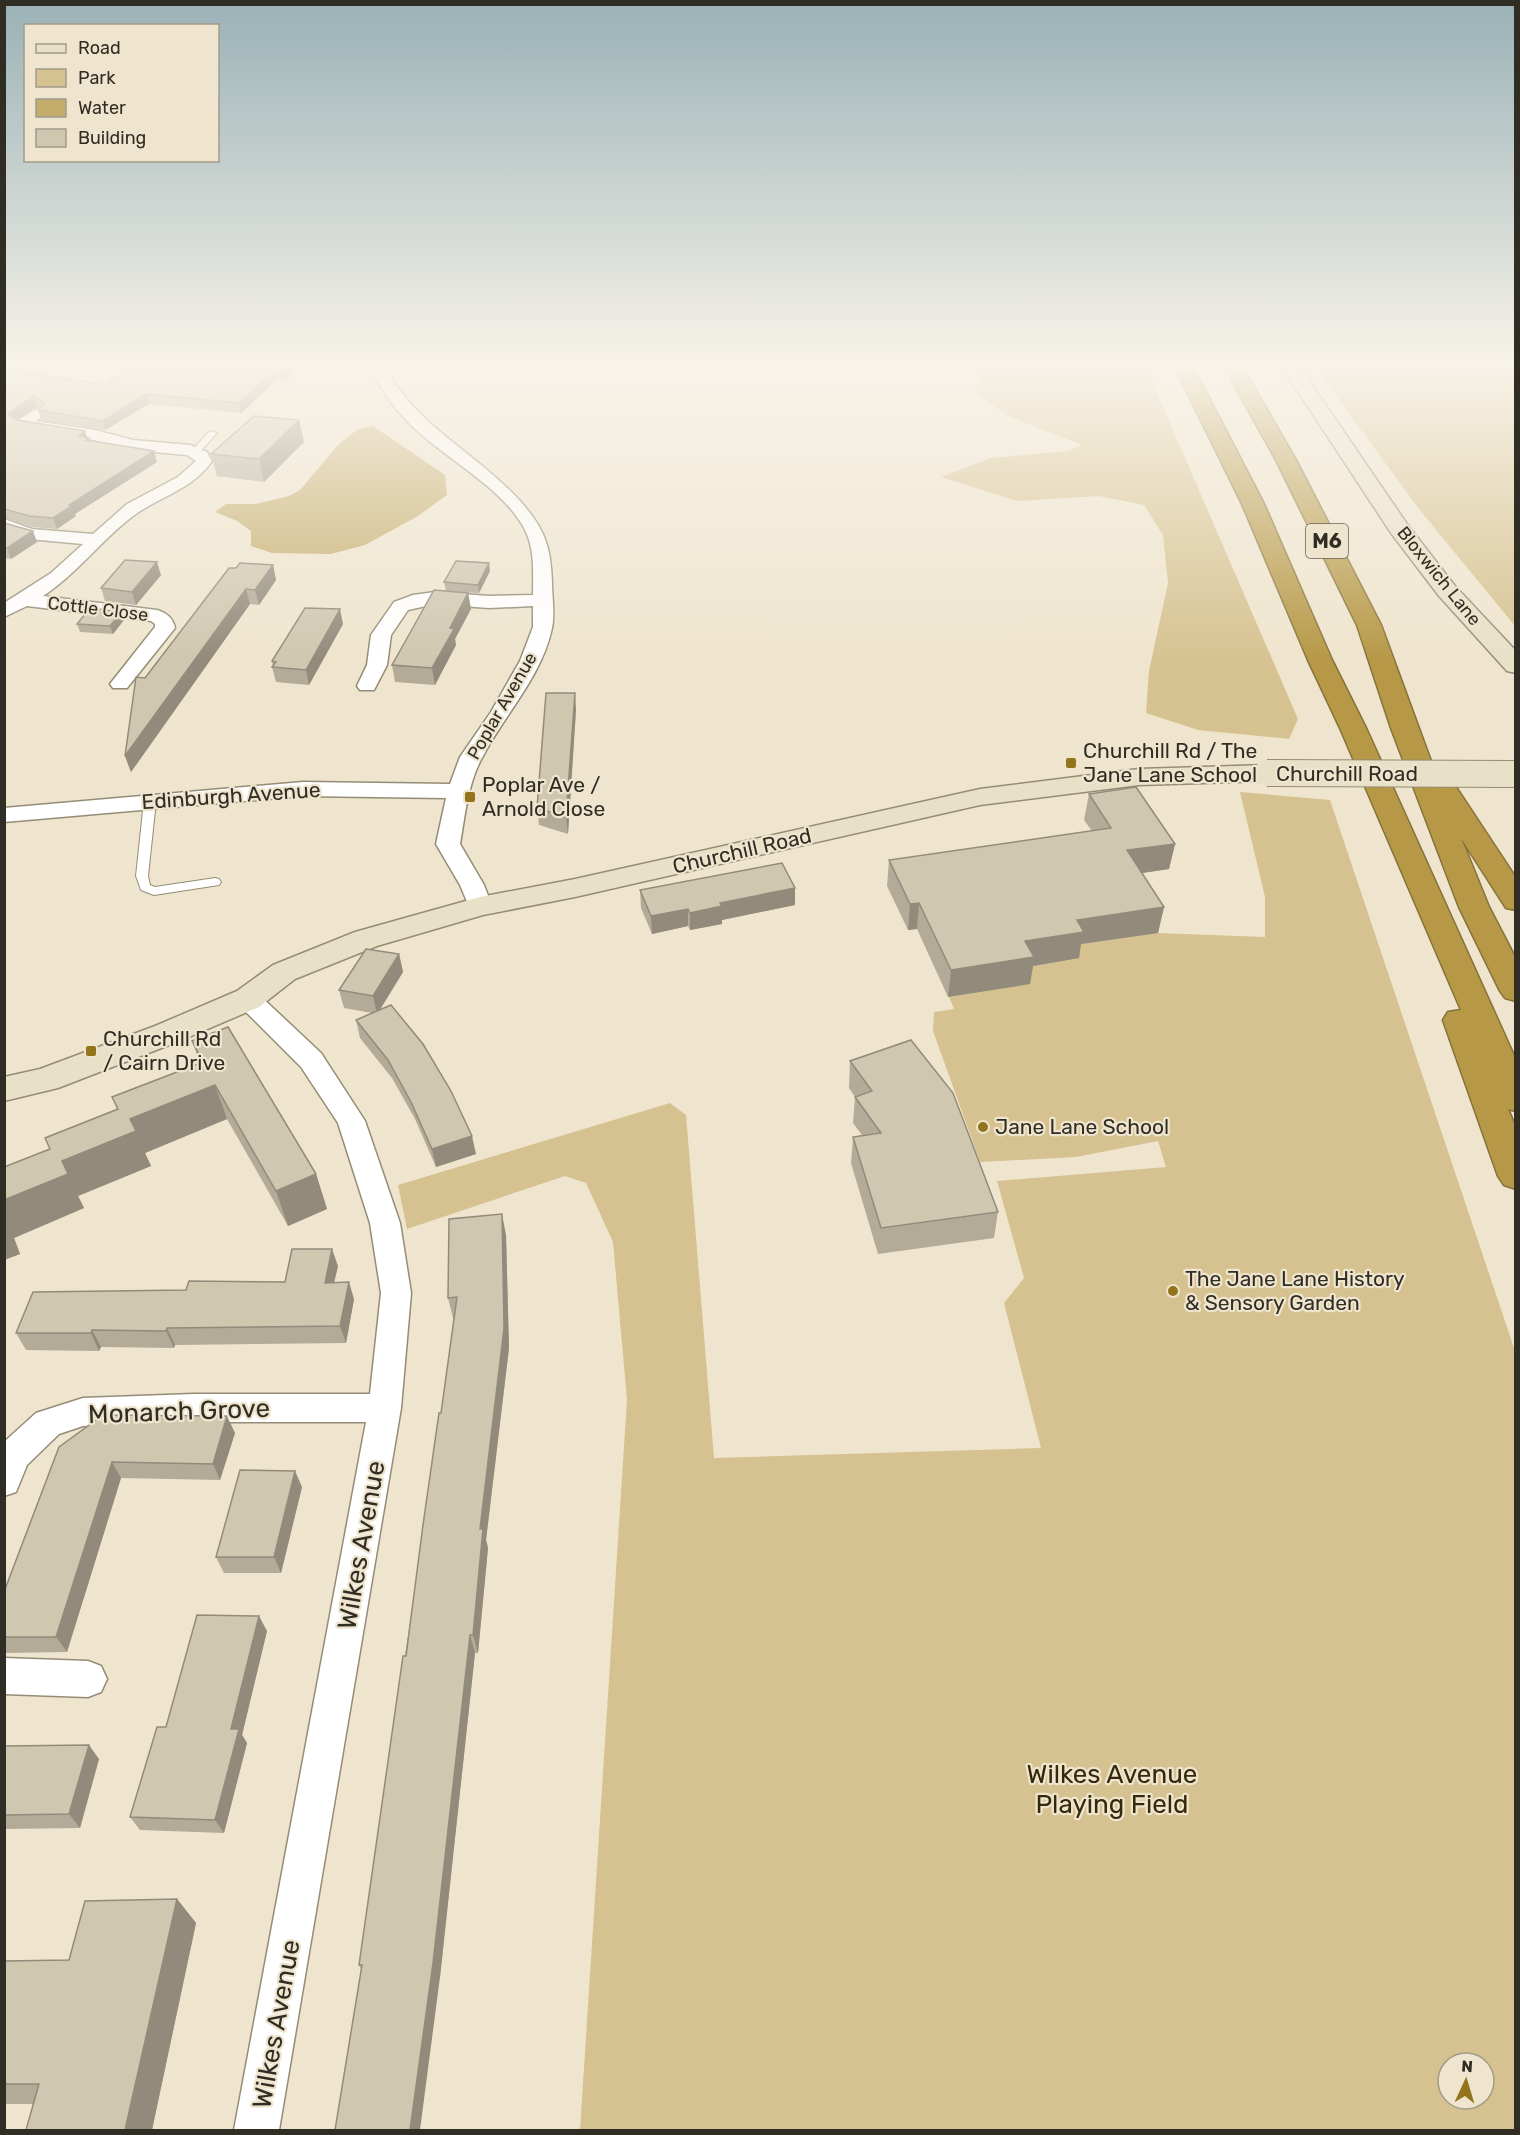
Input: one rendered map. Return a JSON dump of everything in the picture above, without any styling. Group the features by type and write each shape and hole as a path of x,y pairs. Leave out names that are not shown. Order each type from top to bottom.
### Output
{"highway":[{"name":"M6","path":"1232,463 1253,504 1320,660 1353,728 1515,1099"},
{"name":"M6","path":"1287,463 1369,625 1404,728 1474,907 1515,991"},
{"path":"1353,728 1515,1176"},
{"path":"1404,728 1515,901"}],"street":[{"path":"4,610 25,600 73,564 95,540 139,504 196,474 203,463"},
{"name":"Poplar Avenue","path":"468,463 500,489 534,530 542,553 544,600 543,627 530,662 471,757 459,791 448,844 472,885 480,906"},
{"name":"Bloxwich Lane","path":"1355,463 1399,528 1447,591 1515,666"},
{"path":"4,524 29,534 95,540"},
{"path":"367,686 377,665 381,635 401,606 413,601 435,598 489,602 544,600"},
{"name":"Cottle Close","path":"25,600 157,616 164,621 165,628 120,684"},
{"name":"Churchill Road","path":"4,1089 57,1076 166,1034 248,999 284,972 366,939 480,906 575,888 980,797 1138,777 1267,773 1515,774"},
{"name":"Edinburgh Avenue","path":"4,815 303,789 459,791"},
{"name":"Wilkes Avenue","path":"248,999 311,1060 351,1121 386,1223 396,1293 385,1408 257,2130"},
{"name":"Monarch Grove","path":"4,1480 13,1456 48,1423 84,1412 195,1408 385,1408"},
{"path":"4,1676 88,1679"}],"lane":[{"path":"150,801 142,876 145,887 154,891 215,882"}],"green space":[{"path":"979,463 1187,463 1298,719 1289,739 1198,730 1146,713 1149,671 1168,583 1163,535 1144,505 1099,496 1017,501 941,477"},
{"path":"1385,463 1515,463 1515,626 1419,509"},
{"name":"Wilkes Avenue Playing Field","path":"1240,792 1330,800 1515,1351 1515,2130 580,2130 627,1400 613,1242 586,1183 565,1176 407,1229 398,1185 670,1103 686,1115 714,1458 1041,1448 1004,1303 1024,1278 997,1181 1166,1167 1158,1141 1076,1157 980,1162 933,1031 934,1012 954,1009 949,997 1029,984 1021,967 1067,937 1158,933 1265,937 1265,897"}],"water":[{"path":"323,463 427,463 445,475 447,495 418,516 365,545 331,554 272,553 251,546 251,531 237,521 215,512 226,504 256,504 289,496 300,490"}],"building":[{"path":"4,463 136,463 69,505 72,506 53,518 29,516 4,509"},
{"path":"4,523 33,531 4,548"},
{"path":"125,560 157,562 132,592 101,588"},
{"path":"456,561 489,563 478,585 444,582"},
{"path":"240,563 273,565 255,590 246,589 125,756 136,677 145,678 229,568 236,568"},
{"path":"434,590 468,593 450,628 454,629 432,668 392,665"},
{"path":"90,608 122,612 110,626 77,624"},
{"path":"305,608 340,609 306,670 272,667 276,662 272,661"},
{"path":"546,693 575,693 566,817 537,808"},
{"path":"1136,787 1175,844 1127,850 1164,907 1077,920 1084,932 1025,941 1034,957 951,970 919,903 910,904 889,860 1111,828 1089,794"},
{"path":"782,863 795,888 720,903 722,906 690,913 688,909 651,916 640,890"},
{"path":"366,949 399,954 373,996 339,990"},
{"path":"391,1005 423,1044 451,1091 472,1136 432,1149 411,1102 388,1060 356,1020"},
{"path":"228,1027 316,1174 276,1191 215,1085 130,1119 136,1131 62,1161 68,1174 4,1200 4,1167 50,1149 45,1138 118,1109 112,1097 203,1062 192,1041"},
{"path":"911,1040 953,1093 998,1212 881,1228 853,1137 881,1133 855,1097 872,1091 850,1061"},
{"path":"502,1214 504,1328 480,1529 483,1529 473,1635 470,1635 433,1963 410,2130 335,2130 362,1965 359,1965 457,1297 448,1298 449,1219"},
{"path":"292,1249 332,1249 325,1283 349,1282 340,1326 16,1333 33,1292 186,1290 189,1281 285,1282"},
{"path":"103,1415 227,1416 213,1464 112,1462 56,1637 4,1637 4,1592 59,1447"},
{"path":"240,1470 295,1471 274,1557 216,1557"},
{"path":"197,1615 259,1616 231,1729 239,1729 215,1820 130,1817 157,1727 166,1727"},
{"path":"89,1745 69,1814 4,1815 4,1746"},
{"path":"177,1899 125,2130 26,2130 39,2084 4,2084 4,1961 69,1960 85,1901"}],"place":[{"name":"Churchill Rd / The Jane Lane School","path":"1071,763"},
{"name":"Poplar Ave / Arnold Close","path":"470,797"},
{"name":"Churchill Rd / Cairn Drive","path":"91,1051"},
{"name":"Jane Lane School","path":"983,1127"},
{"name":"The Jane Lane History & Sensory Garden","path":"1173,1291"}]}
